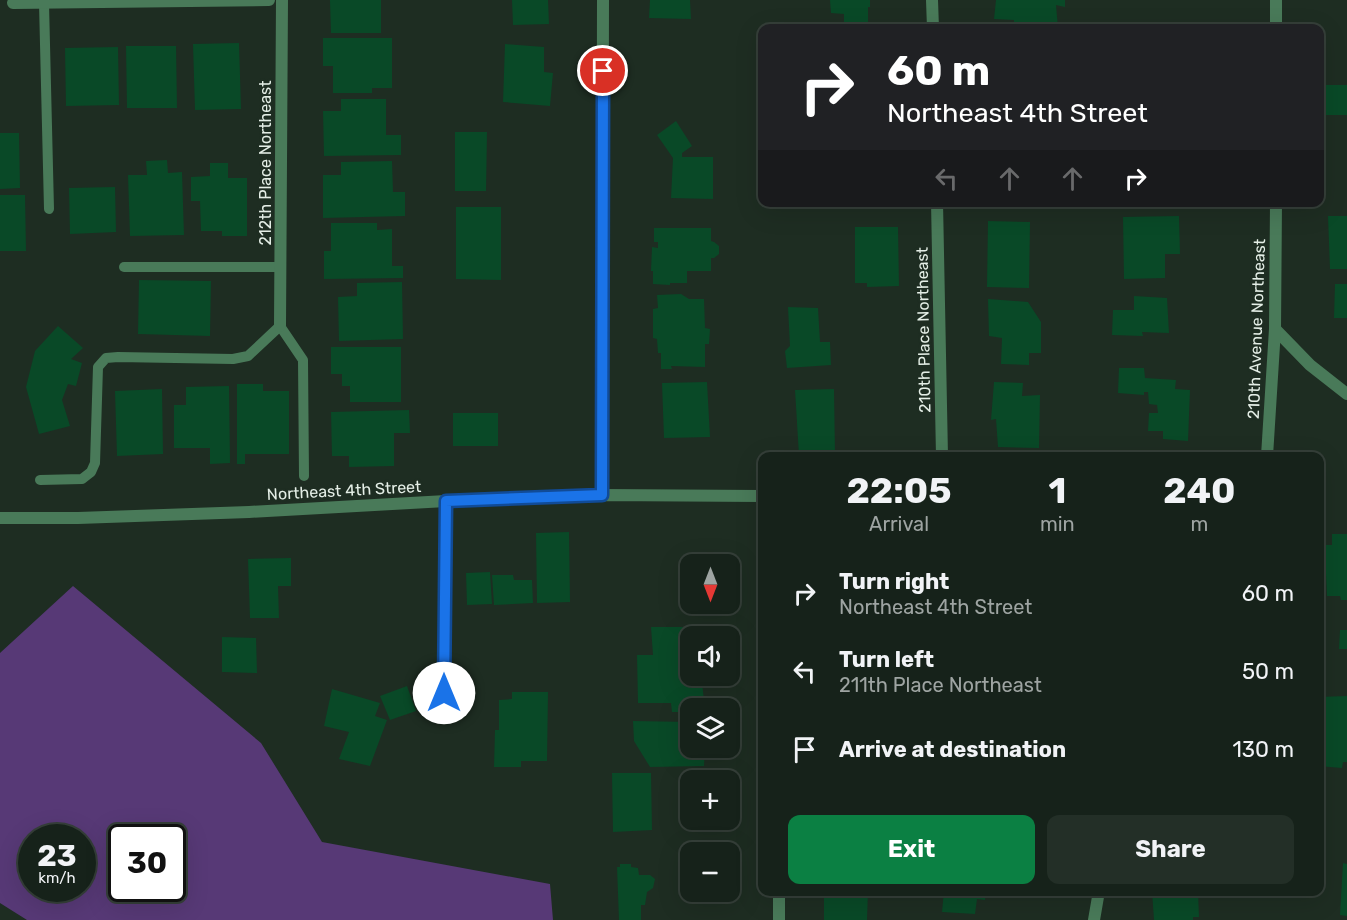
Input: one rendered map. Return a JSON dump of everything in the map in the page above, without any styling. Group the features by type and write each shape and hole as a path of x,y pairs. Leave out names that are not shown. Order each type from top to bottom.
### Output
{"street":[{"path":"13,3 269,0"},
{"name":"212th Place Northeast","path":"280,326 282,0"},
{"path":"602,495 603,0"},
{"path":"932,0 933,24"},
{"path":"1276,0 1276,24"},
{"name":"210th Place Northeast","path":"937,207 942,452"},
{"name":"210th Avenue Northeast","path":"1267,452 1275,329 1276,207"},
{"path":"1275,329 1310,364 1347,394"},
{"name":"Northeast 4th Street","path":"0,518 249,513 446,501 602,495 758,496"},
{"path":"444,693 446,501"},
{"path":"779,896 779,920"},
{"path":"1094,920 1098,896"}],"lane":[{"path":"44,3 49,209"},
{"path":"124,267 281,267"},
{"path":"40,480 82,479 91,472 95,464 98,367 106,358 233,359 248,356 280,326 303,360 304,476"}],"shaded area":[{"path":"73,586 261,743 322,842 550,884 553,920 27,920 0,903 0,653"}],"building":[{"path":"330,0 381,0 381,33 331,33"},
{"path":"512,0 548,0 549,24 513,25"},
{"path":"650,0 690,0 691,19 649,18"},
{"path":"830,0 870,0 868,23 844,23 844,14 831,13"},
{"path":"996,0 1065,0 1065,7 1056,5 1058,24 1014,24 1014,20 994,19"},
{"path":"323,38 392,38 392,88 372,88 372,93 333,93 333,66 323,66"},
{"path":"239,43 241,109 195,110 193,44"},
{"path":"505,44 544,47 544,72 553,73 550,106 503,102"},
{"path":"126,46 176,46 177,108 127,108"},
{"path":"118,47 119,105 66,106 65,48"},
{"path":"1324,85 1347,85 1347,115 1324,115"},
{"path":"341,99 386,99 386,135 401,135 401,155 324,156 323,111 341,111"},
{"path":"676,121 692,146 682,153 682,157 713,157 713,199 671,198 673,158 657,135"},
{"path":"455,132 487,132 486,191 455,191"},
{"path":"0,133 19,133 20,188 0,189"},
{"path":"167,160 168,173 182,172 184,235 130,236 128,175 147,175 146,161"},
{"path":"392,161 393,192 405,192 405,216 323,218 323,175 341,175 341,162"},
{"path":"210,163 228,163 228,178 247,178 247,236 222,236 222,231 201,231 200,201 191,201 191,177 210,176"},
{"path":"115,187 116,232 70,234 69,188"},
{"path":"0,195 25,195 26,251 0,251"},
{"path":"456,207 501,207 501,280 456,279"},
{"path":"1179,216 1180,254 1165,254 1165,278 1124,279 1123,217"},
{"path":"1328,216 1347,216 1347,269 1330,269"},
{"path":"988,221 1030,222 1029,288 987,287"},
{"path":"331,223 377,223 377,230 392,229 392,266 403,266 403,278 324,279 324,251 331,251"},
{"path":"855,227 898,227 899,286 867,287 867,283 855,283"},
{"path":"654,228 711,228 711,241 719,246 719,254 711,258 711,271 687,271 687,283 653,284 652,247 658,248 658,242 654,242"},
{"path":"139,280 211,281 210,336 138,334"},
{"path":"402,282 403,339 339,341 338,297 357,296 357,283"},
{"path":"1335,284 1347,284 1347,318 1334,318"},
{"path":"681,294 689,299 704,299 705,328 710,329 709,344 705,344 705,367 671,366 672,369 661,369 661,353 658,353 657,339 653,338 653,309 658,308 657,295"},
{"path":"1134,296 1167,298 1169,333 1142,332 1143,336 1112,335 1113,310 1134,310"},
{"path":"988,299 1028,302 1041,322 1041,353 1029,353 1029,365 1001,364 1002,338 989,336"},
{"path":"788,307 818,308 820,342 830,342 831,365 787,368 785,351 790,346"},
{"path":"58,326 83,348 71,359 82,363 76,386 68,384 62,400 70,426 39,434 26,387 35,351"},
{"path":"331,347 401,347 401,402 350,402 350,386 342,386 342,374 331,374"},
{"path":"1119,368 1144,368 1145,378 1176,380 1175,389 1190,390 1188,441 1163,439 1163,431 1148,431 1149,413 1158,413 1157,405 1149,404 1148,392 1144,392 1144,395 1118,393"},
{"path":"707,382 710,437 664,438 662,383"},
{"path":"994,382 1023,383 1022,396 1040,395 1039,448 998,447 996,419 991,420"},
{"path":"237,384 263,384 263,391 289,391 289,454 245,454 245,464 237,464"},
{"path":"229,386 230,463 210,464 210,448 174,448 174,405 186,405 186,387"},
{"path":"162,389 163,454 117,456 115,391"},
{"path":"834,389 835,452 799,452 795,390"},
{"path":"409,410 410,433 394,433 394,466 349,467 349,456 332,456 331,412"},
{"path":"453,413 498,413 498,446 453,446"},
{"path":"569,532 570,602 537,603 536,533"},
{"path":"1332,534 1347,534 1347,600 1341,600 1340,596 1327,596 1324,545 1332,545"},
{"path":"291,558 291,586 278,586 279,618 250,618 248,559"},
{"path":"490,572 492,604 467,605 466,573"},
{"path":"492,575 513,575 514,580 532,580 533,603 494,605"},
{"path":"651,627 680,627 680,686 702,686 704,698 680,698 680,712 672,712 671,703 638,703 637,655 653,655"},
{"path":"1340,630 1347,630 1347,649 1339,649"},
{"path":"222,637 256,638 257,673 222,672"},
{"path":"407,686 416,711 390,720 380,696"},
{"path":"332,689 380,703 375,716 387,720 370,766 339,759 349,732 324,726"},
{"path":"512,692 548,692 547,761 521,761 521,767 494,767 495,730 499,730 499,700 512,699"},
{"path":"1347,696 1347,762 1343,762 1342,768 1324,766 1324,697"},
{"path":"633,721 680,722 680,758 704,758 704,766 650,767 634,741"},
{"path":"612,773 651,773 652,830 613,832"},
{"path":"1343,863 1347,864 1347,916 1340,915"},
{"path":"620,864 631,864 631,867 638,868 639,875 650,875 655,879 653,888 647,892 645,905 641,905 641,920 619,920 617,867 620,867"},
{"path":"824,896 868,896 867,920 824,920"},
{"path":"944,896 985,896 985,900 977,899 975,914 942,912"},
{"path":"1152,896 1198,896 1199,917 1193,917 1193,920 1154,920"}],"route":[{"path":"444,693 446,501 602,495 603,71"}]}
